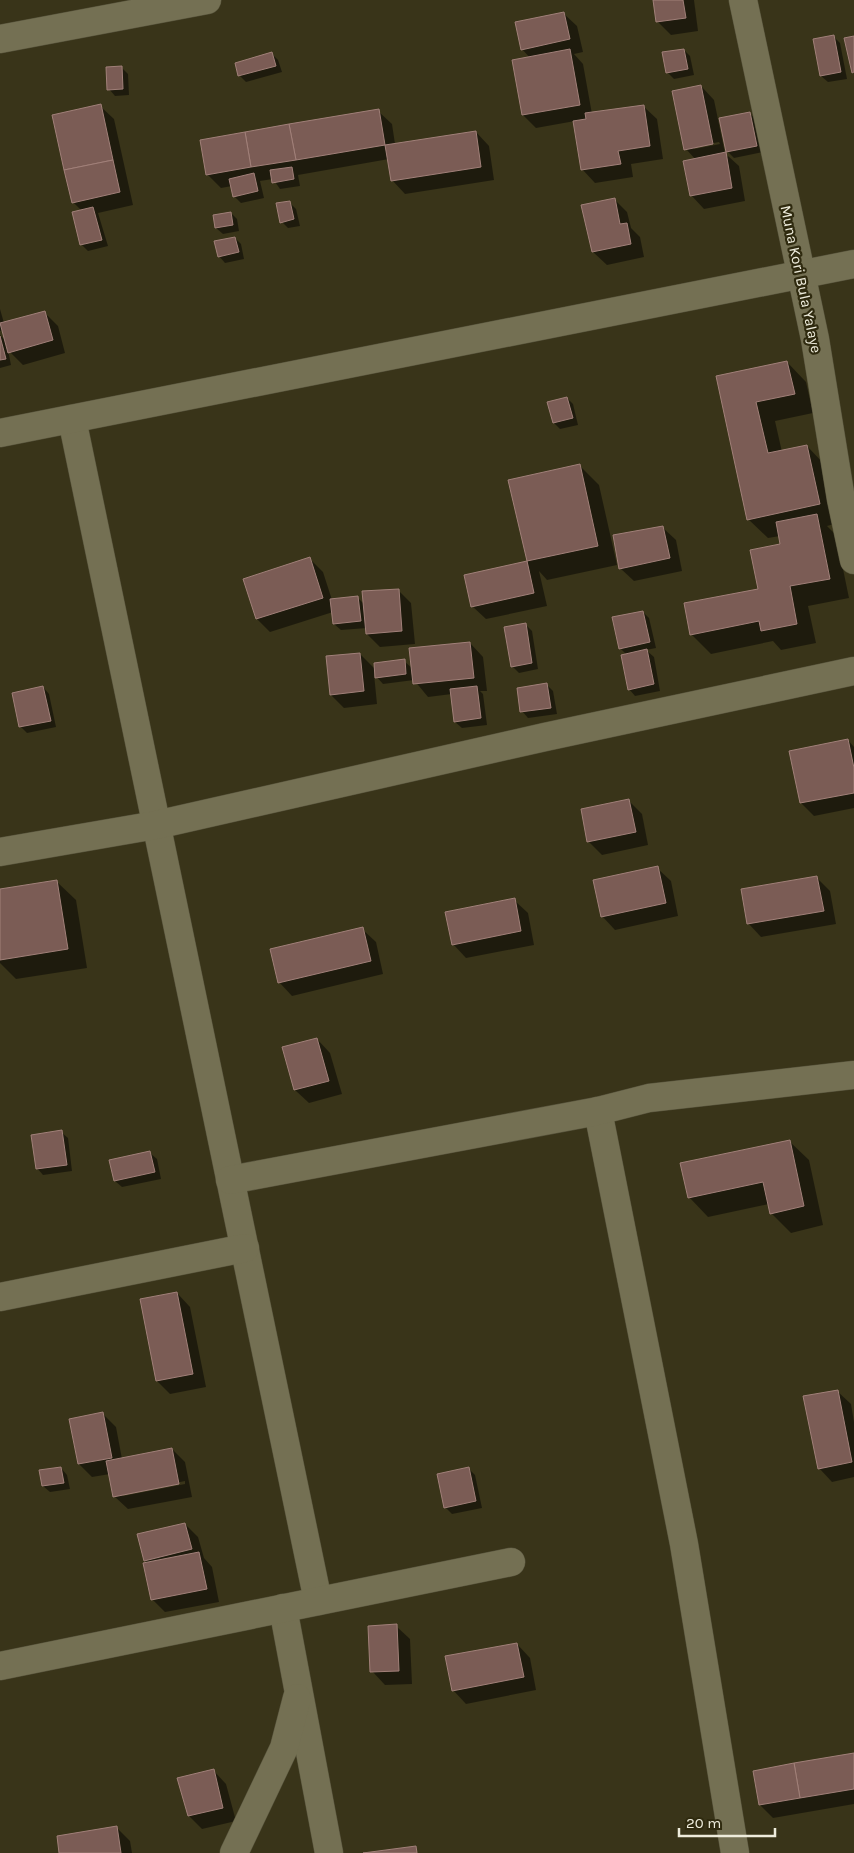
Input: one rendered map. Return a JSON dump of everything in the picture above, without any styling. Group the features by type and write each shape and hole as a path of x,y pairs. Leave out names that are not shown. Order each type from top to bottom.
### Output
{"street":[{"path":"0,39 207,0"},
{"name":"Muna Kori Bula Yalaye","path":"743,0 815,339 841,499 854,560"},
{"path":"0,433 854,264"},
{"path":"72,419 318,1601"},
{"path":"0,852 156,825 545,737 854,671"},
{"path":"230,1180 598,1111 649,1098 854,1075"},
{"path":"598,1111 684,1544 735,1853"},
{"path":"0,1297 245,1248"},
{"path":"0,1666 511,1562"},
{"path":"283,1608 328,1853"},
{"path":"234,1853 284,1748 299,1692"}],"building":[{"path":"653,0 683,0 686,18 656,22"},
{"path":"564,12 570,39 521,50 515,22"},
{"path":"834,35 841,72 820,76 813,39"},
{"path":"854,36 854,72 852,73 844,38"},
{"path":"570,49 580,105 522,115 512,60"},
{"path":"684,49 688,69 666,73 662,52"},
{"path":"272,52 276,66 238,76 235,63"},
{"path":"122,66 123,89 107,90 106,67"},
{"path":"701,85 713,144 684,150 672,91"},
{"path":"101,104 113,160 64,170 52,115"},
{"path":"644,105 650,146 618,151 621,164 581,170 573,121 586,119 585,113"},
{"path":"379,109 385,145 296,160 289,124"},
{"path":"750,112 757,146 726,152 719,118"},
{"path":"289,124 296,160 251,167 245,132"},
{"path":"476,131 481,167 391,181 385,145"},
{"path":"245,132 251,167 206,175 200,140"},
{"path":"726,152 732,188 690,196 683,161"},
{"path":"113,160 120,192 72,203 64,170"},
{"path":"292,167 294,179 272,183 270,170"},
{"path":"254,173 258,191 233,197 229,179"},
{"path":"615,198 620,224 627,223 631,244 592,252 581,205"},
{"path":"290,201 294,219 280,223 276,203"},
{"path":"93,207 102,240 80,245 72,212"},
{"path":"231,212 233,225 215,228 213,215"},
{"path":"235,237 239,252 218,257 214,241"},
{"path":"45,311 53,340 8,353 0,323"},
{"path":"0,336 6,359 0,360"},
{"path":"787,361 795,394 756,402 768,453 807,445 820,504 747,520 716,376"},
{"path":"567,397 573,418 553,423 547,402"},
{"path":"580,464 598,546 527,561 508,480"},
{"path":"817,514 830,579 790,586 797,624 761,631 759,621 690,635 684,603 758,589 750,550 780,544 776,522"},
{"path":"663,526 670,558 619,569 613,535"},
{"path":"310,557 323,598 256,619 243,579"},
{"path":"527,561 534,593 471,607 464,575"},
{"path":"399,589 402,631 366,634 362,591"},
{"path":"358,596 361,621 333,624 330,599"},
{"path":"643,611 650,642 619,649 612,617"},
{"path":"526,623 532,663 511,667 504,627"},
{"path":"470,642 474,678 413,684 409,648"},
{"path":"647,649 654,684 628,690 621,655"},
{"path":"360,653 364,691 330,695 326,656"},
{"path":"405,659 406,674 375,678 374,663"},
{"path":"547,683 551,708 520,712 517,688"},
{"path":"43,686 51,721 19,727 12,693"},
{"path":"477,686 481,718 454,722 450,689"},
{"path":"848,739 854,768 854,793 800,803 789,751"},
{"path":"629,799 636,832 587,842 581,809"},
{"path":"658,866 666,903 601,917 593,880"},
{"path":"817,876 824,911 747,924 741,889"},
{"path":"57,880 68,949 0,960 0,889"},
{"path":"515,898 521,931 452,945 445,912"},
{"path":"363,927 371,961 278,983 270,949"},
{"path":"317,1038 329,1081 294,1090 282,1047"},
{"path":"62,1130 67,1165 36,1169 31,1135"},
{"path":"790,1140 804,1206 770,1214 763,1182 688,1198 680,1163"},
{"path":"150,1151 155,1172 114,1181 109,1160"},
{"path":"177,1292 193,1374 156,1381 140,1299"},
{"path":"838,1390 852,1462 818,1469 803,1396"},
{"path":"103,1412 112,1458 78,1464 69,1419"},
{"path":"172,1448 179,1484 113,1497 106,1461"},
{"path":"61,1467 64,1483 42,1486 39,1470"},
{"path":"469,1467 476,1501 444,1508 437,1474"},
{"path":"185,1523 192,1549 144,1561 137,1534"},
{"path":"199,1552 207,1589 151,1600 143,1563"},
{"path":"397,1624 399,1671 370,1672 368,1626"},
{"path":"517,1643 524,1677 452,1691 445,1656"},
{"path":"854,1753 854,1789 800,1798 794,1763"},
{"path":"794,1763 800,1798 759,1805 753,1771"},
{"path":"214,1769 223,1808 188,1816 177,1778"},
{"path":"117,1826 121,1853 59,1853 57,1836"},
{"path":"416,1846 417,1853 363,1853"}]}
